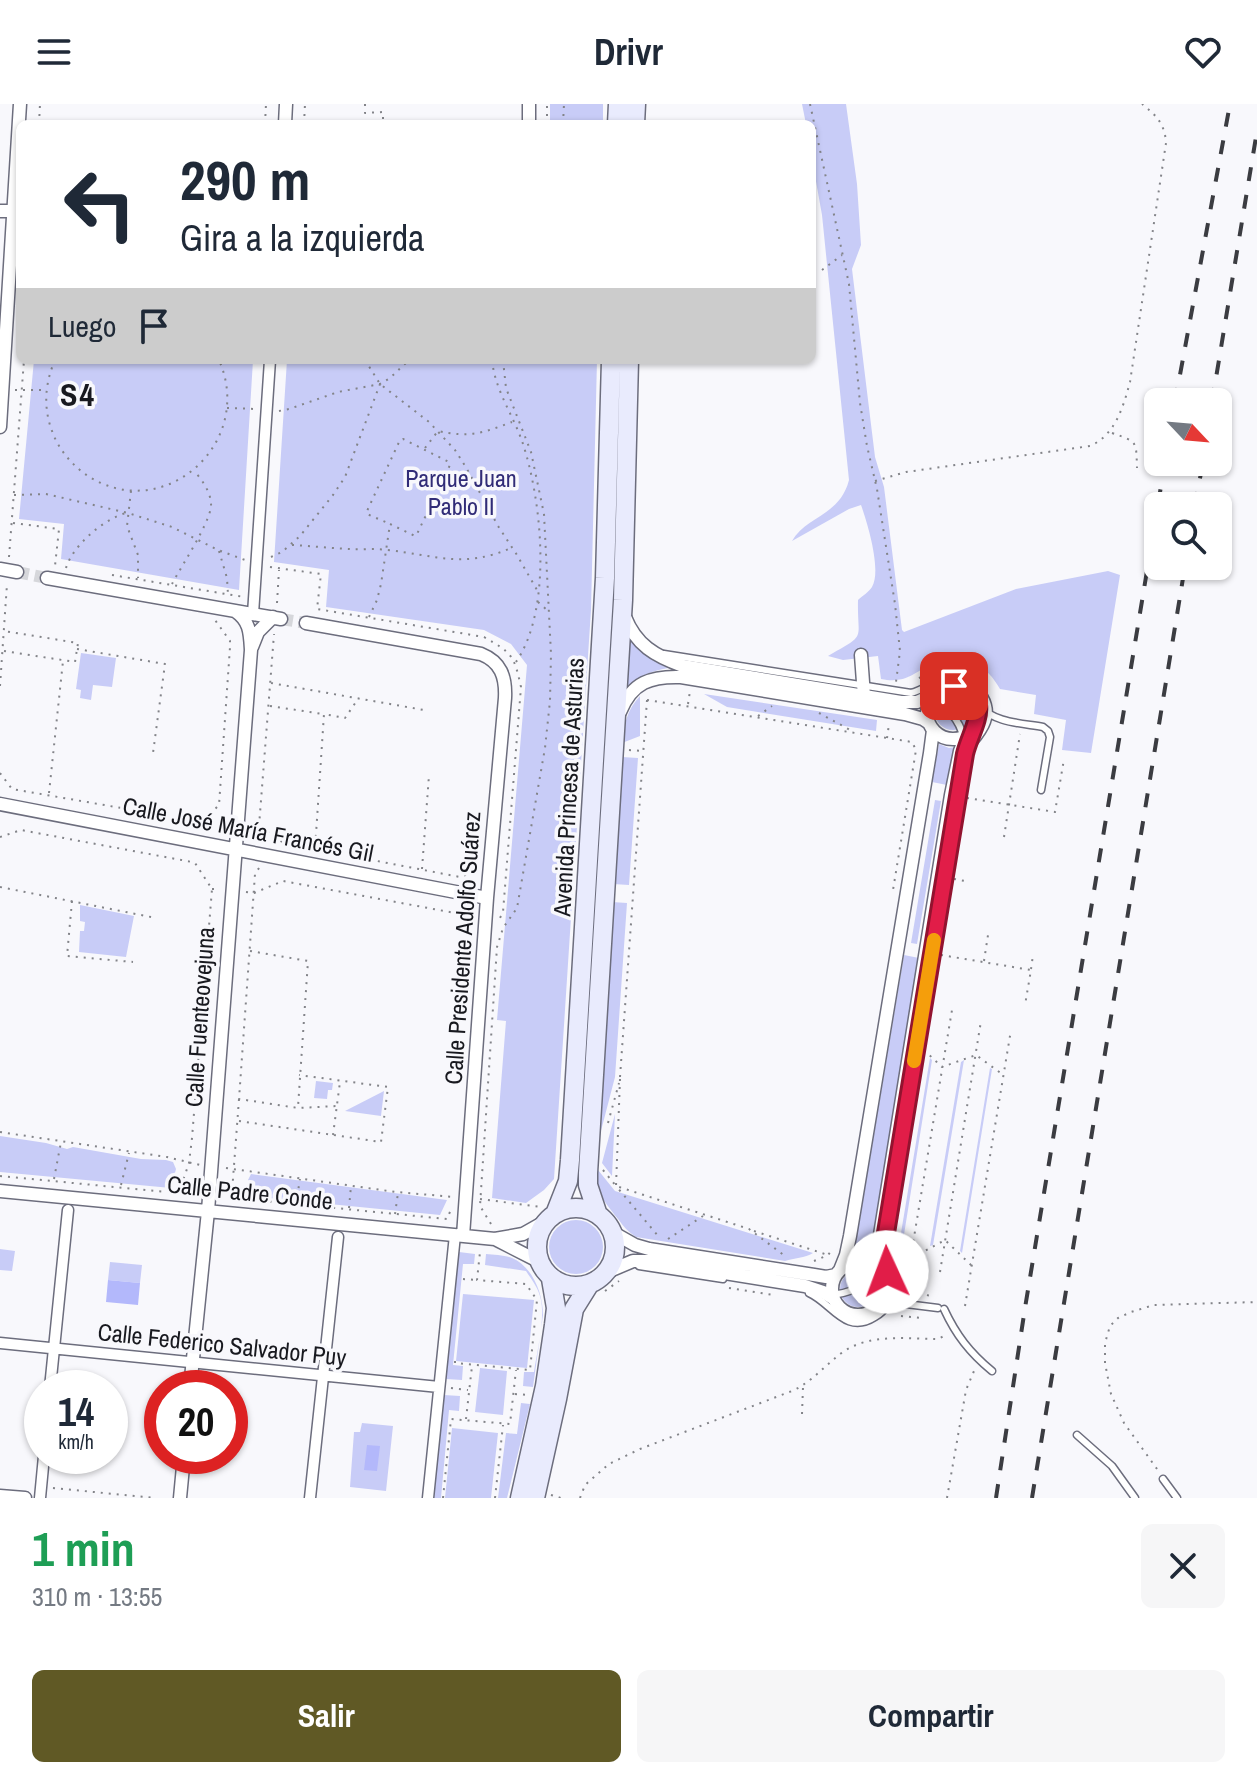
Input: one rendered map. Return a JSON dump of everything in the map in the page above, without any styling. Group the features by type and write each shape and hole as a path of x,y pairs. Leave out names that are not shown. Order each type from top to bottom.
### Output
{"main road":[{"name":"Avenida Princesa de Asturias","path":"550,1218 568,1181 569,1170 605,578 611,364"},
{"name":"Avenida Princesa de Asturias","path":"598,1215 588,1185 588,1160 623,600 629,364"},
{"path":"535,1498 574,1309 593,1291 602,1277 617,1272 613,1260 615,1246 607,1222 588,1210 565,1209 550,1218 539,1233 536,1247 538,1261 551,1279 569,1287 593,1291"},
{"path":"520,1498 545,1386 554,1325 556,1308 551,1279"}],"street":[{"path":"0,427 16,152"},
{"path":"253,614 270,364"},
{"path":"48,572 276,618"},
{"path":"623,600 625,619 631,631 649,651 683,666 864,691 910,703 954,686 973,695 978,705 979,715 974,730 960,751 951,795 879,1241 877,1272"},
{"name":"Calle Fuenteovejuna","path":"197,1370 251,650 249,626 235,611"},
{"name":"Calle Fuenteovejuna","path":"251,650 258,632 276,618"},
{"name":"Calle Presidente Adolfo Suárez","path":"306,623 481,654 498,665 506,686 459,1236 428,1498"},
{"path":"861,655 864,691"},
{"name":"Avenida Princesa de Asturias","path":"615,731 624,701 647,680 660,676 905,714 923,719 940,736 949,739 974,730"},
{"path":"831,1296 850,1236 931,727 927,712 931,697"},
{"name":"Calle José María Francés Gil","path":"0,804 487,898"},
{"name":"Calle Padre Conde","path":"0,1191 495,1239 523,1234 550,1218"},
{"path":"51,1370 68,1210"},
{"path":"612,1232 649,1249 814,1275 838,1273 855,1263 877,1272 887,1293 874,1309 859,1315 844,1311 831,1296 805,1286 640,1261 617,1272"},
{"path":"310,1498 338,1237"},
{"name":"Calle Padre Conde","path":"495,1239 538,1261"},
{"name":"Calle Federico Salvador Puy","path":"0,1343 439,1387"},
{"path":"180,1498 182,1474"},
{"path":"0,1496 25,1498"}],"lane":[{"path":"617,1272 831,1296 854,1290 877,1272 882,1257 965,754 987,704 975,685 955,677 943,678 911,693"},
{"path":"864,691 931,697 958,721 974,730 1002,720 1043,727 1050,737 1041,790"},
{"path":"965,754 974,730"},
{"path":"965,754 974,730"},
{"path":"810,1293 850,1322 866,1322 887,1306 891,1280 882,1257"},
{"path":"887,1293 906,1304"},
{"path":"874,1309 906,1304 941,1309 962,1341 992,1371"},
{"path":"1077,1435 1112,1466 1135,1498"},
{"path":"1163,1479 1177,1498"}],"path":[{"path":"365,104 365,113 383,112 383,120"},
{"path":"875,481 906,472 1090,446 1109,432 1120,413 1130,382 1166,143 1159,119 1142,104"},
{"path":"816,131 843,254 852,309 856,374 895,604 900,651 895,685"},
{"path":"822,270 843,254"},
{"path":"0,686 24,364"},
{"path":"54,364 46,390 46,408 50,427 66,456 81,471 100,482 131,490 164,486 193,471 208,456 219,438 227,408 227,385 220,364"},
{"path":"368,364 380,384 438,431 455,450 538,592"},
{"path":"227,408 289,409 338,392 380,384 405,364"},
{"path":"268,567 321,574 317,609 484,637 506,649 516,663 526,648 538,602 541,551 526,453 499,392 493,364"},
{"path":"495,1239 496,1233 480,1206 497,947 503,928 517,908 545,748 551,654 544,514 531,452 506,388 503,364"},
{"path":"14,495 46,494 128,513 172,527 246,561 275,556 292,545 345,477 380,384"},
{"path":"10,390 46,390"},
{"path":"438,431 468,436 513,421"},
{"path":"425,449 438,431"},
{"path":"1109,432 1134,443 1137,468"},
{"path":"403,439 450,465 415,536 390,524 367,514 367,511 403,439"},
{"path":"171,585 203,529 211,506 205,485 193,471"},
{"path":"131,490 127,526 138,555 138,580"},
{"path":"66,568 84,541 116,516 128,513"},
{"path":"12,522 59,529 55,566 48,572"},
{"path":"368,618 377,600 390,524"},
{"path":"292,545 385,549 426,557 462,559 491,556 512,547"},
{"path":"218,550 227,578 228,595"},
{"path":"256,1171 398,1192 455,1197 447,1219 233,1198 255,874 262,855 259,826 280,569"},
{"path":"109,575 244,597"},
{"path":"538,602 548,610"},
{"path":"0,606 6,606"},
{"path":"0,773 12,789 202,822 219,805 230,641 214,618"},
{"path":"3,651 75,662 78,643 4,631"},
{"path":"77,649 165,664 153,753"},
{"path":"49,795 63,660"},
{"path":"270,683 424,710"},
{"path":"268,706 345,718 358,699"},
{"path":"616,1186 620,1079 647,700 912,742 916,750 892,899"},
{"path":"757,717 778,701"},
{"path":"817,712 857,733"},
{"path":"315,849 324,714"},
{"path":"1004,837 1021,735 1018,732"},
{"path":"958,796 1055,812 1064,759"},
{"path":"422,870 429,775"},
{"path":"259,826 285,844 460,877 473,872 480,856"},
{"path":"0,837 21,830 195,863 212,889 189,1163 179,1193 0,1176"},
{"path":"951,879 965,881"},
{"path":"254,893 283,881 455,913 467,919 473,938"},
{"path":"0,887 156,918"},
{"path":"72,901 67,956 133,962"},
{"path":"984,962 988,935"},
{"path":"250,951 308,961 298,1108"},
{"path":"932,954 1031,970"},
{"path":"1025,1005 1033,955"},
{"path":"908,1273 952,1010"},
{"path":"940,1272 981,1021"},
{"path":"965,1306 1011,1030"},
{"path":"924,1050 942,1067"},
{"path":"942,1067 976,1055"},
{"path":"976,1055 1003,1075"},
{"path":"238,1121 381,1142 388,1087 299,1075"},
{"path":"605,1135 620,1079"},
{"path":"892,1258 919,1080"},
{"path":"333,1135 340,1081"},
{"path":"239,1099 298,1108 337,1106"},
{"path":"0,1132 167,1157"},
{"path":"54,1181 61,1141"},
{"path":"121,1187 129,1151"},
{"path":"588,1160 595,1160 658,1237 667,1239 704,1215"},
{"path":"296,1204 300,1178"},
{"path":"349,1210 351,1185"},
{"path":"616,1186 828,1255"},
{"path":"395,1214 398,1192"},
{"path":"749,1229 789,1259"},
{"path":"477,1280 481,1238"},
{"path":"593,1291 617,1272"},
{"path":"898,1276 904,1286 917,1293"},
{"path":"456,1349 455,1363 530,1370 537,1300 533,1292 526,1284 463,1278"},
{"path":"1163,1479 1124,1423 1111,1394 1105,1363 1105,1343 1110,1326 1118,1318 1154,1305 1257,1302"},
{"path":"580,1498 585,1485 609,1464 803,1386 842,1353 859,1344 881,1339 938,1339 946,1334 951,1323"},
{"path":"947,1498 966,1390 980,1361"},
{"path":"200,1363 201,1370"},
{"path":"466,1420 472,1365"},
{"path":"443,1498 451,1419 510,1424 516,1369"},
{"path":"802,1414 803,1386"},
{"path":"439,1387 469,1390"},
{"path":"513,1394 533,1396"},
{"path":"495,1498 503,1424"},
{"path":"40,1492 155,1498"}],"green space":[{"path":"550,104 603,104 603,120 550,120"},
{"path":"802,104 846,104 857,184 861,245 852,269 875,457 884,487 902,630 904,632 1016,589 1108,571 1120,575 1091,753 1062,750 1066,720 1034,714 1036,695 1000,689 990,674 968,661 941,661 907,678 891,680 881,679 878,656 843,660 828,656 858,635 858,600 872,587 875,569 861,505 792,541 806,526 831,509 845,492 849,480 816,181 816,120 805,120"},
{"path":"34,364 253,364 239,590 61,559 64,524 19,519"},
{"name":"Parque Juan Pablo II","path":"287,364 597,364 591,610 554,1179 526,1203 492,1198 506,1021 497,1020 527,665 511,644 484,630 326,607 329,570 274,562"},
{"path":"630,638 647,656 668,668 646,674 627,687"},
{"path":"81,653 116,658 112,687 93,685 91,700 80,698 81,690 76,689"},
{"path":"704,694 877,720 876,731 727,707"},
{"path":"953,694 966,699 971,712 966,725 953,730 940,725 935,712 940,699"},
{"path":"640,696 640,736 622,743 627,718"},
{"path":"939,744 955,747 947,785 932,782"},
{"path":"603,755 606,755 581,1152 577,1152"},
{"path":"622,757 638,758 629,885 613,884"},
{"path":"935,800 941,801 917,944 911,943"},
{"path":"612,902 627,903 615,1077 596,1150"},
{"path":"80,905 134,916 126,957 79,952 80,931 84,931 85,922 80,921"},
{"path":"904,955 919,958 871,1256 854,1254"},
{"path":"930,1058 932,1060 902,1247 899,1245"},
{"path":"964,1060 933,1245 930,1246 961,1062"},
{"path":"992,1069 962,1253 960,1251"},
{"path":"316,1081 333,1083 327,1099 314,1098"},
{"path":"384,1091 381,1116 345,1111"},
{"path":"615,1114 612,1176 602,1163"},
{"path":"0,1136 67,1149 73,1147 141,1159 166,1160 173,1162 176,1169 171,1188 0,1172"},
{"path":"594,1165 615,1191 813,1253 785,1261 636,1237 624,1227 604,1200"},
{"path":"251,1174 447,1200 440,1215 249,1196 248,1180"},
{"path":"576,1220 595,1228 603,1247 595,1266 576,1274 557,1266 549,1247 557,1228"},
{"path":"0,1249 15,1251 12,1271 0,1270"},
{"path":"459,1252 475,1254 474,1264 463,1264 453,1365 463,1366 462,1380 446,1379"},
{"path":"486,1254 512,1258 531,1274 539,1290 543,1307 541,1333 541,1300 526,1271 485,1265"},
{"path":"110,1262 142,1265 140,1283 108,1280"},
{"path":"858,1271 871,1276 876,1289 871,1302 858,1307 845,1302 840,1289 845,1276"},
{"path":"463,1294 534,1300 527,1368 456,1361"},
{"path":"540,1338 533,1387 523,1386 524,1372 534,1372"},
{"path":"480,1368 507,1371 503,1415 475,1412"},
{"path":"444,1395 460,1396 459,1411 449,1410 441,1498 434,1498"},
{"path":"521,1403 530,1404 507,1498 498,1498 506,1433 517,1434"},
{"path":"362,1423 393,1426 386,1491 350,1487 354,1432 360,1432"},
{"path":"452,1428 498,1433 491,1498 445,1498"}],"shaded area":[{"path":"108,1280 140,1283 138,1305 106,1302"},
{"path":"367,1445 380,1446 377,1471 364,1470"}],"tunnel":[{"path":"17,572 47,578"},
{"path":"281,619 306,623"}],"railway":[{"path":"1178,388 1230,104"},
{"path":"1214,388 1257,131"},
{"path":"996,1498 1163,476"},
{"path":"1198,492 1200,476"},
{"path":"1032,1498 1183,580"}],"slow traffic":[{"path":"914,1061 934,940"}],"district":[{"name":"S4","path":"78,395"}],"route":[{"path":"887,1272 882,1257 920,1022 967,743 979,715 973,695 954,686"}]}
